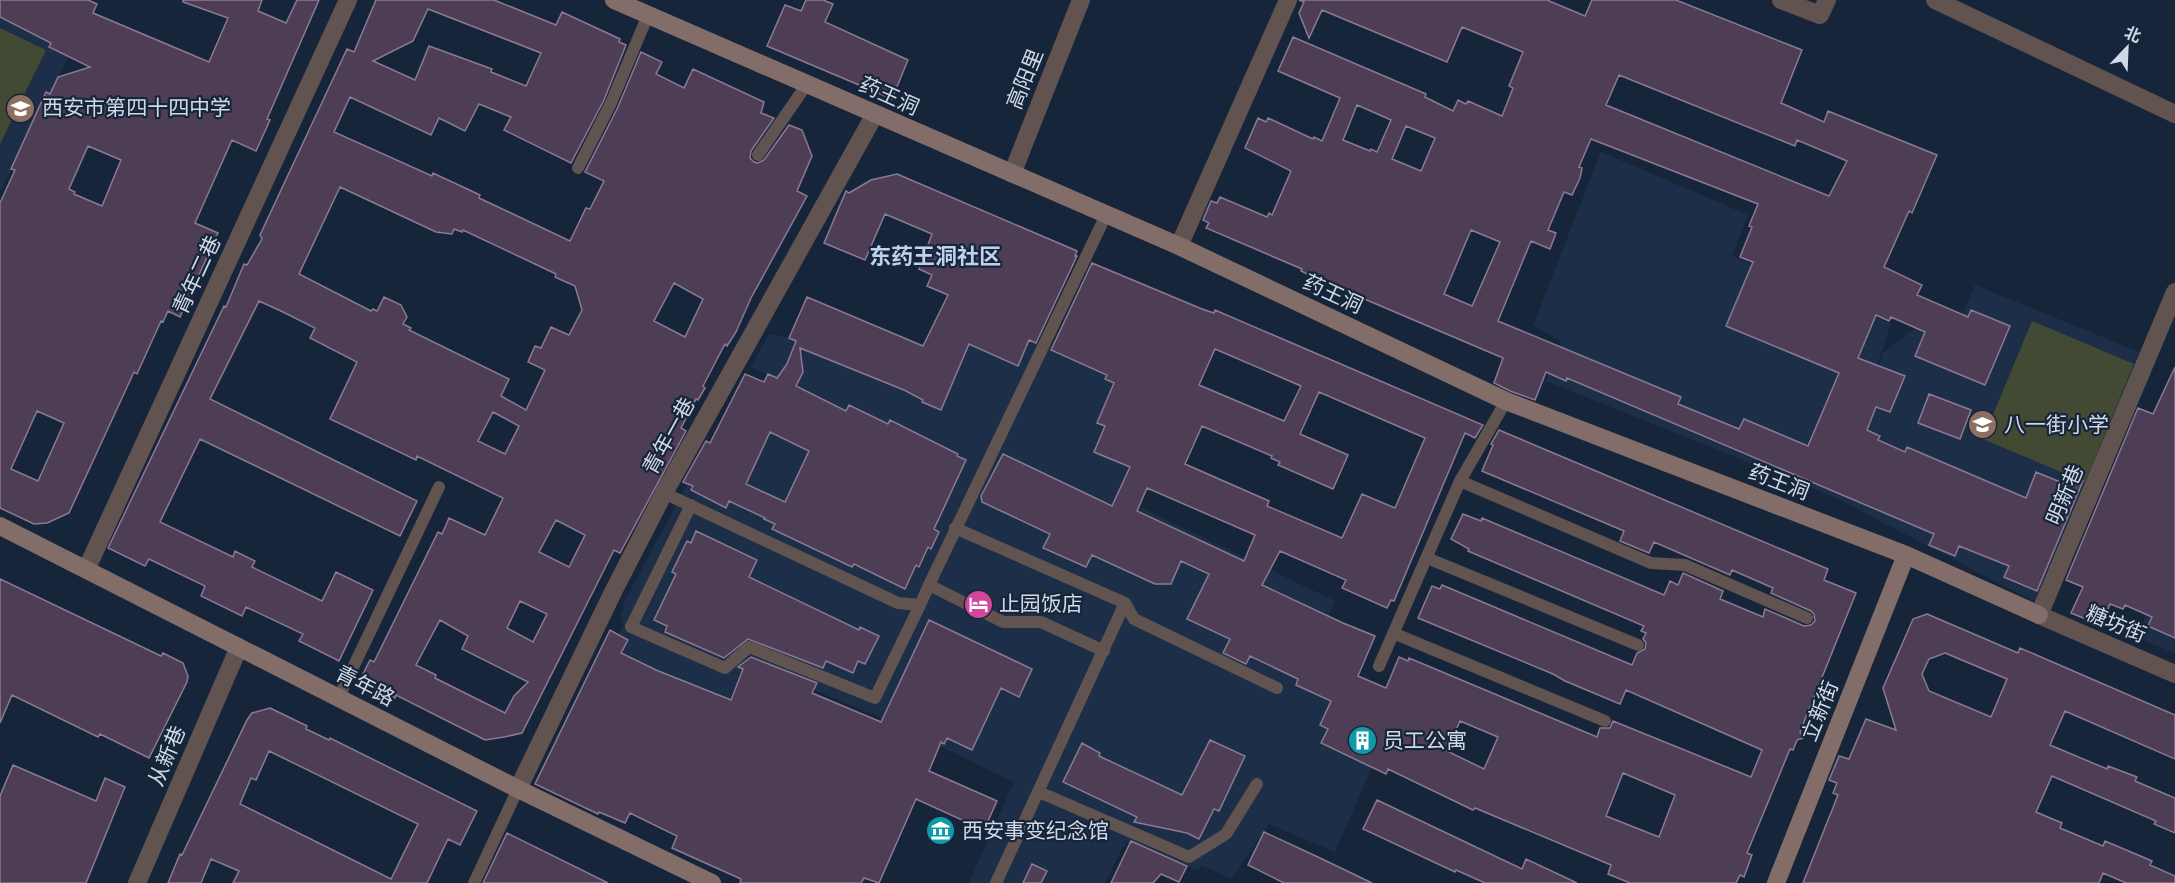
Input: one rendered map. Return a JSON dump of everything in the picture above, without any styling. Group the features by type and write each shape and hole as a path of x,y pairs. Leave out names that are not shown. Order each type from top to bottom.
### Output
{"street":[{"name":"青年二巷","path":"87,568 348,0"},
{"name":"药王洞","path":"614,0 1179,246 1506,401 1906,555 2039,615"},
{"name":"高阳里","path":"1011,174 1081,0"},
{"path":"1179,246 1288,0"},
{"path":"1781,0 1820,15 1827,0"},
{"path":"1935,0 2175,114"},
{"name":"青年一巷","path":"518,789 613,592 664,493 874,114"},
{"name":"明新巷","path":"2039,615 2175,292"},
{"name":"青年路","path":"0,526 87,568 239,648 518,789 712,883"},
{"name":"立新街","path":"1776,883 1906,555"},
{"name":"糖坊街","path":"2039,615 2175,674"},
{"name":"从新巷","path":"137,883 239,648"}],"lane":[{"path":"578,168 611,103 648,15"},
{"path":"758,155 807,84"},
{"path":"691,506 631,627 725,668 749,647 875,699 1106,215"},
{"path":"1379,666 1460,481 1506,401"},
{"path":"1460,481 1651,563 1685,565 1807,618"},
{"path":"339,697 439,487"},
{"path":"664,493 898,603 920,605"},
{"path":"955,528 1125,603 1134,619 1277,688"},
{"path":"1426,558 1638,645"},
{"path":"929,585 1003,622 1041,622 1104,651"},
{"path":"996,883 1125,603"},
{"path":"1393,633 1605,721"},
{"path":"1039,792 1189,857 1226,834 1257,784"},
{"path":"474,883 518,789"}],"shaded area":[{"name":"西安市第四十四中学","path":"0,0 85,24 0,192"},
{"path":"1601,152 1748,215 1732,256 1891,324 1836,484 1883,353 1925,320 1955,332 1975,285 2139,352 2037,603 1832,496 1546,381 1561,341 1533,325"},
{"name":"止园饭店","path":"987,326 1035,341 1107,375 1106,379 1131,391 1147,429 1117,496 1335,601 1303,670 1402,740 1386,774 1372,767 1335,852 1269,824 1231,879 1201,865 1198,870 1169,862 1126,841 1105,883 969,883 1014,782 940,746 944,743 885,715 882,718 814,690 816,685 744,665 729,700 621,653 628,640 618,635 623,626 621,615 624,607 622,606 699,462 722,472 767,375 751,367 769,334 789,338 885,379 884,382 905,388 904,392 923,400 922,402 967,347 973,335"},
{"path":"2175,542 2175,653 2137,638"}],"green space":[{"path":"0,28 46,50 0,144"},
{"path":"2032,321 2134,364 2085,482 1983,439"}],"building":[{"path":"0,0 88,0 97,4 93,13 209,62 228,18 183,2 183,0 262,0 258,11 286,23 297,0 319,0 267,119 270,120 256,151 232,140 195,223 218,233 180,317 168,311 163,322 161,321 137,374 134,372 69,513 47,523 34,524 0,508 0,203 15,170 11,169 46,92 50,94 58,77 90,67 49,47 51,43 0,17","holes":["88,146 121,160 102,206 74,194 75,192 69,189","37,411 64,423 38,481 11,469"]},
{"path":"376,0 494,0 556,25 562,12 620,39 619,42 626,45 604,100 571,163 504,130 511,117 479,104 465,131 439,118 431,135 350,97 334,132 432,176 433,173 480,195 479,198 570,241 586,208 590,209 604,181 585,172 618,107 641,52 662,62 656,74 684,88 693,69 764,102 761,113 774,118 751,151 750,158 754,162 764,160 789,125 802,130 812,156 797,191 807,196 751,298 736,332 727,346 725,344 703,386 705,388 698,400 696,399 681,428 686,431 620,553 614,550 522,733 485,740 396,695 395,698 360,680 370,660 374,662 438,532 442,534 449,518 485,535 503,498 417,456 416,460 330,419 357,362 310,338 315,328 259,301 210,399 417,501 400,536 200,439 160,522 233,557 235,551 255,561 252,567 322,601 336,572 373,590 339,661 299,641 303,634 246,607 242,616 201,596 205,586 149,559 145,566 108,548 224,306 226,307 244,264 247,265 262,239 260,235 347,49 354,52","holes":["428,9 541,53 526,86 491,72 492,69 429,46 415,80 373,61 413,41","340,187 436,232 452,234 454,229 462,232 463,230 556,274 555,277 575,286 582,310 569,335 551,327 541,348 535,346 528,362 545,370 526,410 501,396 509,379 409,330 411,328 403,324 407,317 401,305 384,297 377,311 373,309 371,311 299,274","674,283 703,299 685,337 654,321","493,412 519,426 505,454 478,441","556,520 585,535 569,567 539,552","520,601 547,614 533,642 507,628","440,620 468,636 462,649 528,682 514,696 505,713 435,678 436,675 416,665"]},
{"path":"806,0 823,0 833,4 825,22 908,60 892,99 767,46 785,5 801,11"},
{"path":"1299,0 1547,0 1585,16 1592,0 1676,0 1802,50 1781,103 1824,122 1828,111 1937,155 1912,213 1909,211 1884,267 1922,285 1917,295 1968,317 1971,310 2010,326 1985,385 1915,356 1925,332 1891,317 1889,321 1876,315 1858,358 1905,376 1890,412 1876,407 1867,430 1880,436 1878,440 1905,452 1907,447 2026,498 2036,472 2070,486 2074,477 2083,481 2037,591 2004,577 2009,566 1959,546 1955,556 1929,545 1934,534 1567,378 1566,381 1546,372 1535,400 1510,391 1494,383 1503,358 1315,278 1301,271 1302,269 1206,228 1209,223 1203,220 1211,201 1217,203 1220,197 1267,217 1269,213 1272,215 1291,171 1245,148 1258,118 1266,122 1268,118 1322,141 1340,98 1278,71 1293,37 1426,94 1425,97 1453,111 1458,100 1466,104 1468,101 1502,116 1513,88 1509,86 1523,52 1462,27 1447,62 1322,10 1309,38 1299,13 1304,2","holes":["1619,75 1795,146 1797,140 1847,161 1829,196 1606,105","1357,105 1391,120 1377,152 1343,140","1406,126 1435,138 1421,171 1392,159","1591,139 1758,204 1740,257 1753,262 1726,326 1839,373 1808,446 1744,419 1739,429 1678,404 1681,397 1498,321 1531,241 1550,249 1556,233 1548,230 1564,192 1572,195 1582,168 1579,167","1471,230 1500,242 1472,306 1444,294"]},
{"path":"897,174 1077,251 1075,256 1077,256 1036,343 1029,340 1018,366 969,344 941,410 922,402 923,400 904,390 800,348 803,372 796,386 846,411 849,405 888,424 890,420 966,460 934,529 939,532 931,549 928,547 919,567 916,565 905,589 854,564 852,567 772,529 775,524 729,501 726,508 691,490 693,486 683,482 706,441 710,443 745,374 764,382 768,374 777,378 787,364 796,341 789,338 807,297 923,346 948,295 927,286 932,275 919,269 932,234 885,214 865,260 824,243 846,191 849,193 871,180","holes":["770,432 809,451 785,502 746,484"]},
{"path":"1092,263 1202,309 1214,313 1215,310 1483,425 1475,438 1465,433 1394,601 1391,600 1387,608 1342,588 1346,580 1280,551 1262,585 1375,636 1358,676 1386,688 1399,657 1408,661 1409,658 1597,737 1600,728 1610,728 1613,721 1751,777 1762,750 1626,690 1620,704 1418,618 1432,586 1440,589 1442,585 1632,665 1637,653 1645,649 1646,643 1643,639 1646,633 1641,631 1644,626 1468,551 1469,549 1451,539 1463,514 1481,521 1482,518 1664,595 1670,581 1678,585 1683,573 1723,591 1720,599 1763,617 1765,609 1804,626 1811,625 1815,621 1811,611 1771,593 1773,588 1732,570 1730,575 1654,542 1649,553 1620,541 1624,531 1482,471 1493,445 1491,444 1499,430 1828,569 1824,580 1856,593 1800,732 1803,738 1797,740 1793,750 1790,749 1747,853 1752,855 1744,877 1740,875 1736,883 1630,883 1608,874 1611,865 1475,808 1473,810 1388,769 1386,774 1321,743 1328,729 1320,725 1331,701 1296,685 1298,679 1250,656 1246,664 1223,653 1230,639 1187,619 1209,574 1181,561 1171,584 1155,584 1092,555 1086,567 1043,548 1050,534 982,502 981,496 1003,454 1112,506 1130,467 1094,452 1105,426 1097,423 1114,383 1105,379 1107,375 1051,350","holes":["1215,349 1301,386 1284,421 1199,385","1319,392 1425,438 1395,508 1362,494 1342,538 1267,506 1269,501 1185,464 1202,426 1272,456 1271,458 1280,462 1278,465 1333,489 1348,455 1300,434","1147,488 1255,535 1244,561 1137,511","1460,721 1498,737 1484,769 1447,751","1623,773 1675,795 1659,837 1606,816"]},
{"path":"2175,367 2175,638 2148,626 2152,617 2125,605 2123,609 2110,604 2102,624 2071,613 2083,587 2066,580 2138,408 2153,414"},
{"path":"1929,394 1971,410 1960,439 1918,423"},
{"path":"696,531 757,560 749,577 859,630 860,627 879,636 865,664 858,661 853,673 826,661 823,668 748,639 724,658 665,632 667,626 654,620 676,574 672,572 687,541 691,543"},
{"path":"0,579 161,656 163,653 183,663 188,676 187,682 149,758 100,734 98,737 12,695 0,723"},
{"path":"1927,614 2018,653 2020,648 2175,715 2175,759 2065,711 2050,745 2107,769 2108,766 2137,777 2135,781 2175,798 2175,833 2154,824 2156,821 2052,776 2036,812 2062,823 2060,828 2103,846 2105,841 2152,861 2150,865 2175,876 2175,883 2126,883 2103,873 2099,883 1803,883 1838,795 1833,793 1837,783 1829,780 1839,756 1849,759 1866,719 1896,730 1883,688 1913,619","holes":["1945,653 2007,679 1991,717 1929,691 1922,674 1929,659"]},
{"path":"929,620 1032,669 1019,697 1001,688 972,750 947,738 944,744 941,742 929,771 997,801 984,830 916,799 879,883 864,878 861,883 740,883 741,879 672,848 677,836 630,813 625,823 599,812 598,814 535,784 610,630 628,640 621,653 656,670 731,700 743,669 738,667 751,657 817,683 812,693 881,722"},
{"path":"270,708 307,726 306,729 329,740 330,738 477,811 460,845 448,839 427,883 233,883 239,871 211,859 201,883 168,883 180,854 182,855 252,713","holes":["269,751 418,824 391,879 240,804 251,778 256,780"]},
{"path":"1210,740 1245,756 1219,811 1214,809 1199,839 1187,833 1134,822 1137,817 1063,782 1082,743 1100,753 1099,756 1182,795"},
{"path":"13,765 96,801 105,778 125,787 86,883 0,883 0,796"},
{"path":"1377,800 1522,869 1526,859 1577,883 1485,883 1456,870 1455,872 1363,829"},
{"path":"1264,832 1372,883 1284,883 1248,865"},
{"path":"507,833 608,883 483,883"},
{"path":"1131,841 1187,866 1179,882 1161,874 1153,883 1111,883"},
{"path":"1032,864 1047,871 1041,883 1023,883"}],"place":[{"name":"西安市第四十四中学","path":"21,108"},
{"name":"八一街小学","path":"1983,425"},
{"name":"止园饭店","path":"978,604"},
{"name":"员工公寓","path":"1362,741"},
{"name":"西安事变纪念馆","path":"941,831"}],"district":[{"name":"东药王洞社区","path":"935,256"}]}
